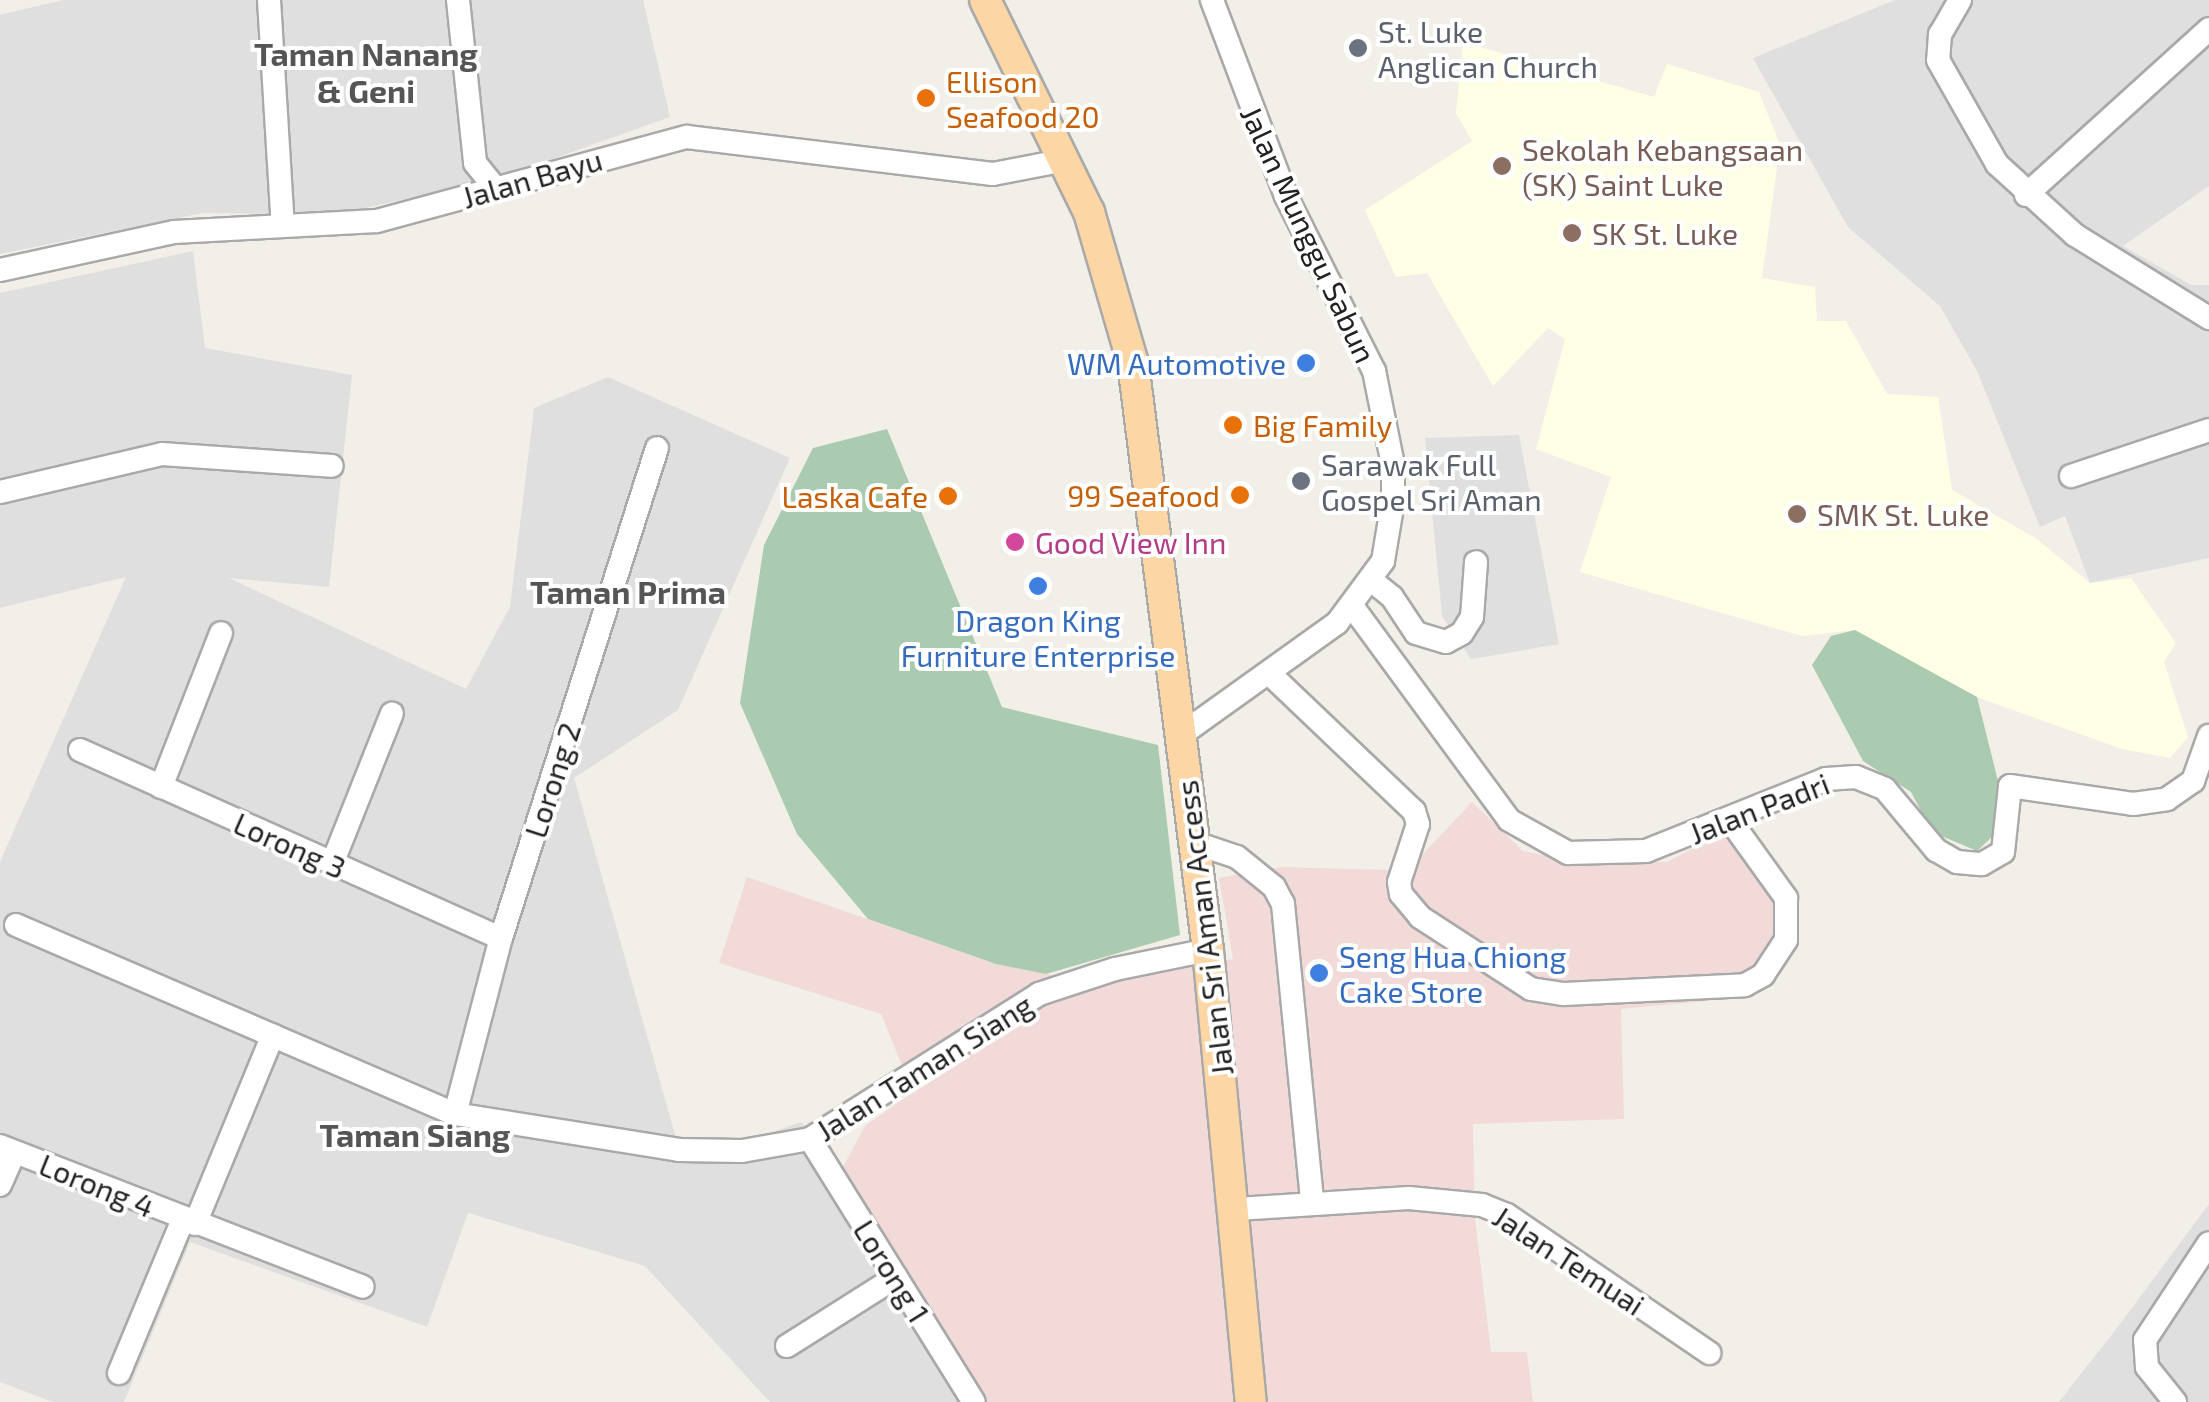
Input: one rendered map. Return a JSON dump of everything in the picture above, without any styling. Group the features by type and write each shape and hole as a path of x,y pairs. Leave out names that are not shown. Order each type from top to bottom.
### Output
{"main road":[{"path":"986,0 1066,160"},
{"name":"Jalan Sri Aman Access","path":"1066,160 1111,278 1147,456 1237,1208 1251,1402"}],"street":[{"path":"268,0 283,226"},
{"path":"458,0 475,163 496,189"},
{"name":"Jalan Munggu Sabun","path":"1182,734 1272,676 1352,606 1371,580 1389,540 1393,501 1393,465 1374,372 1286,196 1212,0"},
{"path":"1960,0 1940,34 1942,72 1998,164 2026,195 2075,235 2209,318"},
{"path":"2026,195 2209,29"},
{"name":"Jalan Bayu","path":"0,270 174,232 377,221 687,138 993,174 1066,160"},
{"path":"2071,476 2209,430"},
{"name":"Lorong 2","path":"455,1114 502,938 658,448"},
{"path":"0,492 162,454 332,466"},
{"path":"1371,580 1392,596 1416,633 1446,642 1468,627 1476,562"},
{"name":"Jalan Padri","path":"1352,606 1523,833 1568,853 1614,856 1646,851 1826,778 1856,777 1884,789 1936,850 1957,862 1982,864 2003,852 2010,786 2133,804 2167,799 2194,781 2209,736"},
{"path":"161,787 221,632"},
{"path":"1272,676 1414,811 1418,824 1398,882 1401,894 1420,917 1531,989 1564,994 1745,985 1763,975 1786,940 1786,898 1730,820"},
{"path":"332,864 392,712"},
{"name":"Lorong 3","path":"80,750 502,938"},
{"path":"1192,842 1238,857 1274,888 1283,904 1312,1201"},
{"name":"Jalan Taman Siang","path":"16,926 455,1114 679,1150 742,1150 810,1139 1039,994 1115,968 1208,950"},
{"path":"119,1373 273,1035"},
{"name":"Lorong 1","path":"810,1139 974,1402"},
{"path":"0,1186 8,1149"},
{"name":"Lorong 4","path":"8,1149 362,1287"},
{"name":"Jalan Temuai","path":"1237,1208 1312,1201 1432,1198 1507,1215 1710,1353"},
{"path":"2175,1402 2147,1367 2145,1340 2209,1244"},
{"path":"787,1346 896,1277"}],"shaded area":[{"name":"Taman Nanang & Geni","path":"63,0 643,0 670,117 497,179 333,215 203,213 0,254 0,15"},
{"path":"1895,0 2209,0 2209,186 2123,246 2191,285 2209,285 2209,558 2090,583 2065,516 2040,527 1977,371 1940,306 1848,227 1753,58"},
{"name":"SMK St. Luke","path":"1463,42 1654,97 1667,64 1759,92 1780,145 1762,278 1815,287 1817,321 1846,321 1887,394 1938,397 1952,490 2037,539 2090,583 2131,578 2176,643 2164,662 2188,737 2170,758 2122,749 1977,697 1855,630 1802,636 1580,572 1611,477 1536,449 1565,339 1548,328 1493,386 1427,273 1396,277 1365,210 1472,141 1456,113"},
{"name":"Taman Siang","path":"193,251 205,348 352,375 329,587 229,578 466,689 510,607 534,408 608,377 790,458 678,710 574,778 676,1138 754,1139 801,1122 843,1167 989,1402 770,1402 645,1266 468,1213 427,1327 190,1242 124,1402 53,1402 0,1382 0,862 126,577 0,608 0,293"},
{"path":"887,429 1002,707 1158,745 1180,935 1046,974 996,964 868,919 797,834 740,703 764,545 813,448"},
{"path":"1519,435 1559,644 1471,659 1442,616 1425,438"},
{"path":"1855,630 1977,697 2001,793 1994,835 1977,851 1932,832 1911,792 1863,761 1812,665 1831,636"},
{"path":"1472,802 1523,851 1576,862 1667,862 1725,831 1774,887 1776,939 1765,966 1745,979 1748,997 1621,1009 1624,1119 1473,1124 1475,1218 1491,1352 1527,1352 1533,1402 989,1402 843,1167 865,1126 913,1092 881,1014 719,963 747,877 996,964 1101,985 1233,959 1219,878 1282,867 1390,870 1422,855"},
{"path":"2209,1204 2209,1402 2059,1402 2117,1328"}],"place":[{"name":"St. Luke Anglican Church","path":"1358,48"},
{"name":"Ellison Seafood 20","path":"926,98"},
{"name":"Sekolah Kebangsaan (SK) Saint Luke","path":"1502,166"},
{"name":"SK St. Luke","path":"1572,233"},
{"name":"WM Automotive","path":"1306,363"},
{"name":"Big Family","path":"1233,425"},
{"name":"Sarawak Full Gospel Sri Aman","path":"1301,481"},
{"name":"99 Seafood","path":"1240,495"},
{"name":"Laska Cafe","path":"948,496"},
{"name":"SMK St. Luke","path":"1797,514"},
{"name":"Good View Inn","path":"1015,542"},
{"name":"Dragon King Furniture Enterprise","path":"1038,586"},
{"name":"Seng Hua Chiong Cake Store","path":"1319,973"}],"district":[{"name":"Taman Nanang & Geni","path":"366,72"},
{"name":"Taman Prima","path":"628,591"},
{"name":"Taman Siang","path":"415,1134"}]}
